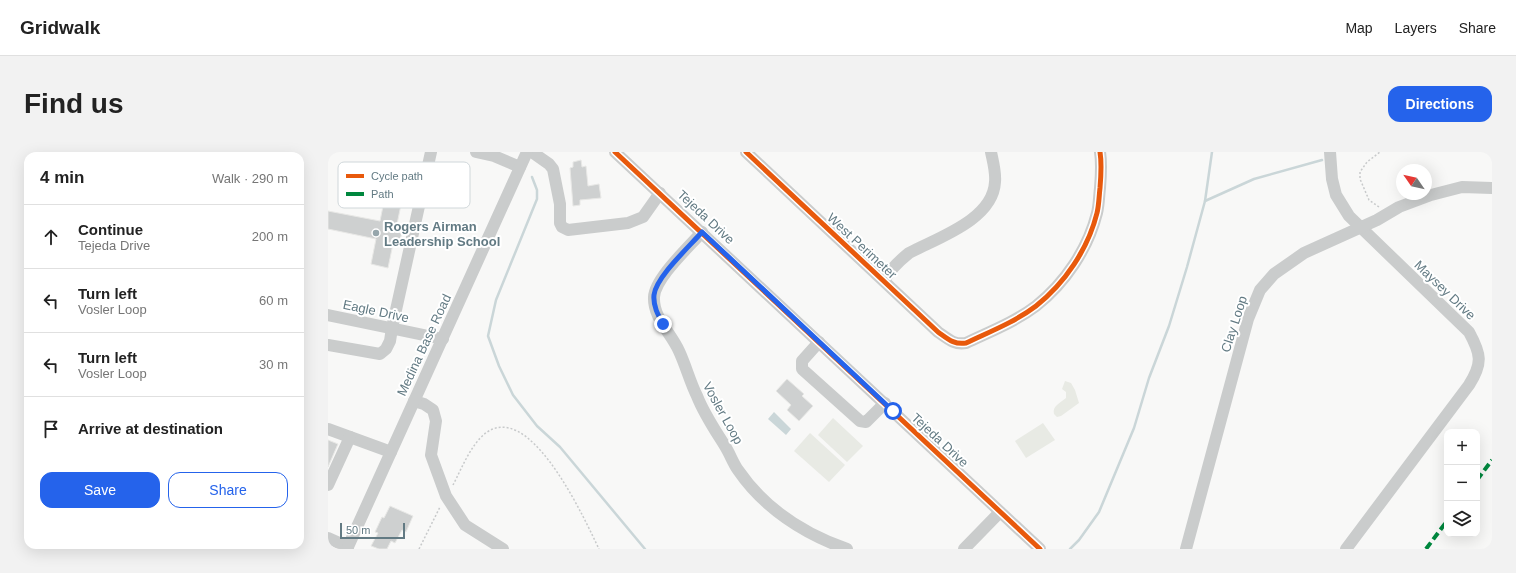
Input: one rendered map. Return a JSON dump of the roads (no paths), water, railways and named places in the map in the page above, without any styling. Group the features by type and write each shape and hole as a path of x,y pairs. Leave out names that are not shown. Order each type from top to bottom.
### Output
{"street":[{"path":"429,162 431,152"},
{"path":"476,152 494,156 520,167"},
{"name":"Medina Base Road","path":"348,548 390,452 443,339 527,152"},
{"path":"532,152 549,164 553,169 560,204 560,223 562,227 568,230 628,224 643,217 660,193"},
{"name":"Tejeda Drive","path":"615,152 1040,549"},
{"name":"West Perimeter","path":"746,152 938,332 953,343 959,344 969,341 1011,321 1035,306 1072,268 1086,243 1097,212 1101,180 1102,160 1100,152"},
{"path":"884,281 888,274 909,253 971,221 986,205 995,184 995,168 991,152"},
{"name":"Maysey Drive","path":"1330,152 1332,179 1336,195 1348,216 1469,332 1478,351 1480,360 1470,385 1346,549"},
{"name":"Clay Loop","path":"1186,549 1248,319 1260,290 1274,274 1304,253 1399,208 1431,194 1462,187 1492,188"},
{"path":"328,345 380,354 386,349 390,341 419,208"},
{"name":"Vosler Loop","path":"702,232 660,280 655,289 654,296 656,312 679,351 696,396 704,412 738,469 750,485 762,498 786,518 817,537 847,549"},
{"name":"Eagle Drive","path":"328,315 443,339"},
{"path":"819,342 802,361 802,369 860,421 866,422 885,403"},
{"path":"414,401 424,404 432,410 436,421 432,455 446,496 465,525 503,549"},
{"path":"328,429 390,452"},
{"path":"328,485 350,437"},
{"path":"964,549 1000,512"},
{"path":"328,538 348,548"}],"waterway":[{"path":"1070,549 1079,540 1099,512 1134,428 1149,378 1169,326 1187,267 1205,201 1212,152"},
{"path":"1205,201 1254,179 1322,160"},
{"path":"532,177 537,190 537,199 496,300 488,336 499,366 513,395 537,426 560,447 645,549"}],"place":[{"name":"Rogers Airman Leadership School","path":"376,233"}]}
